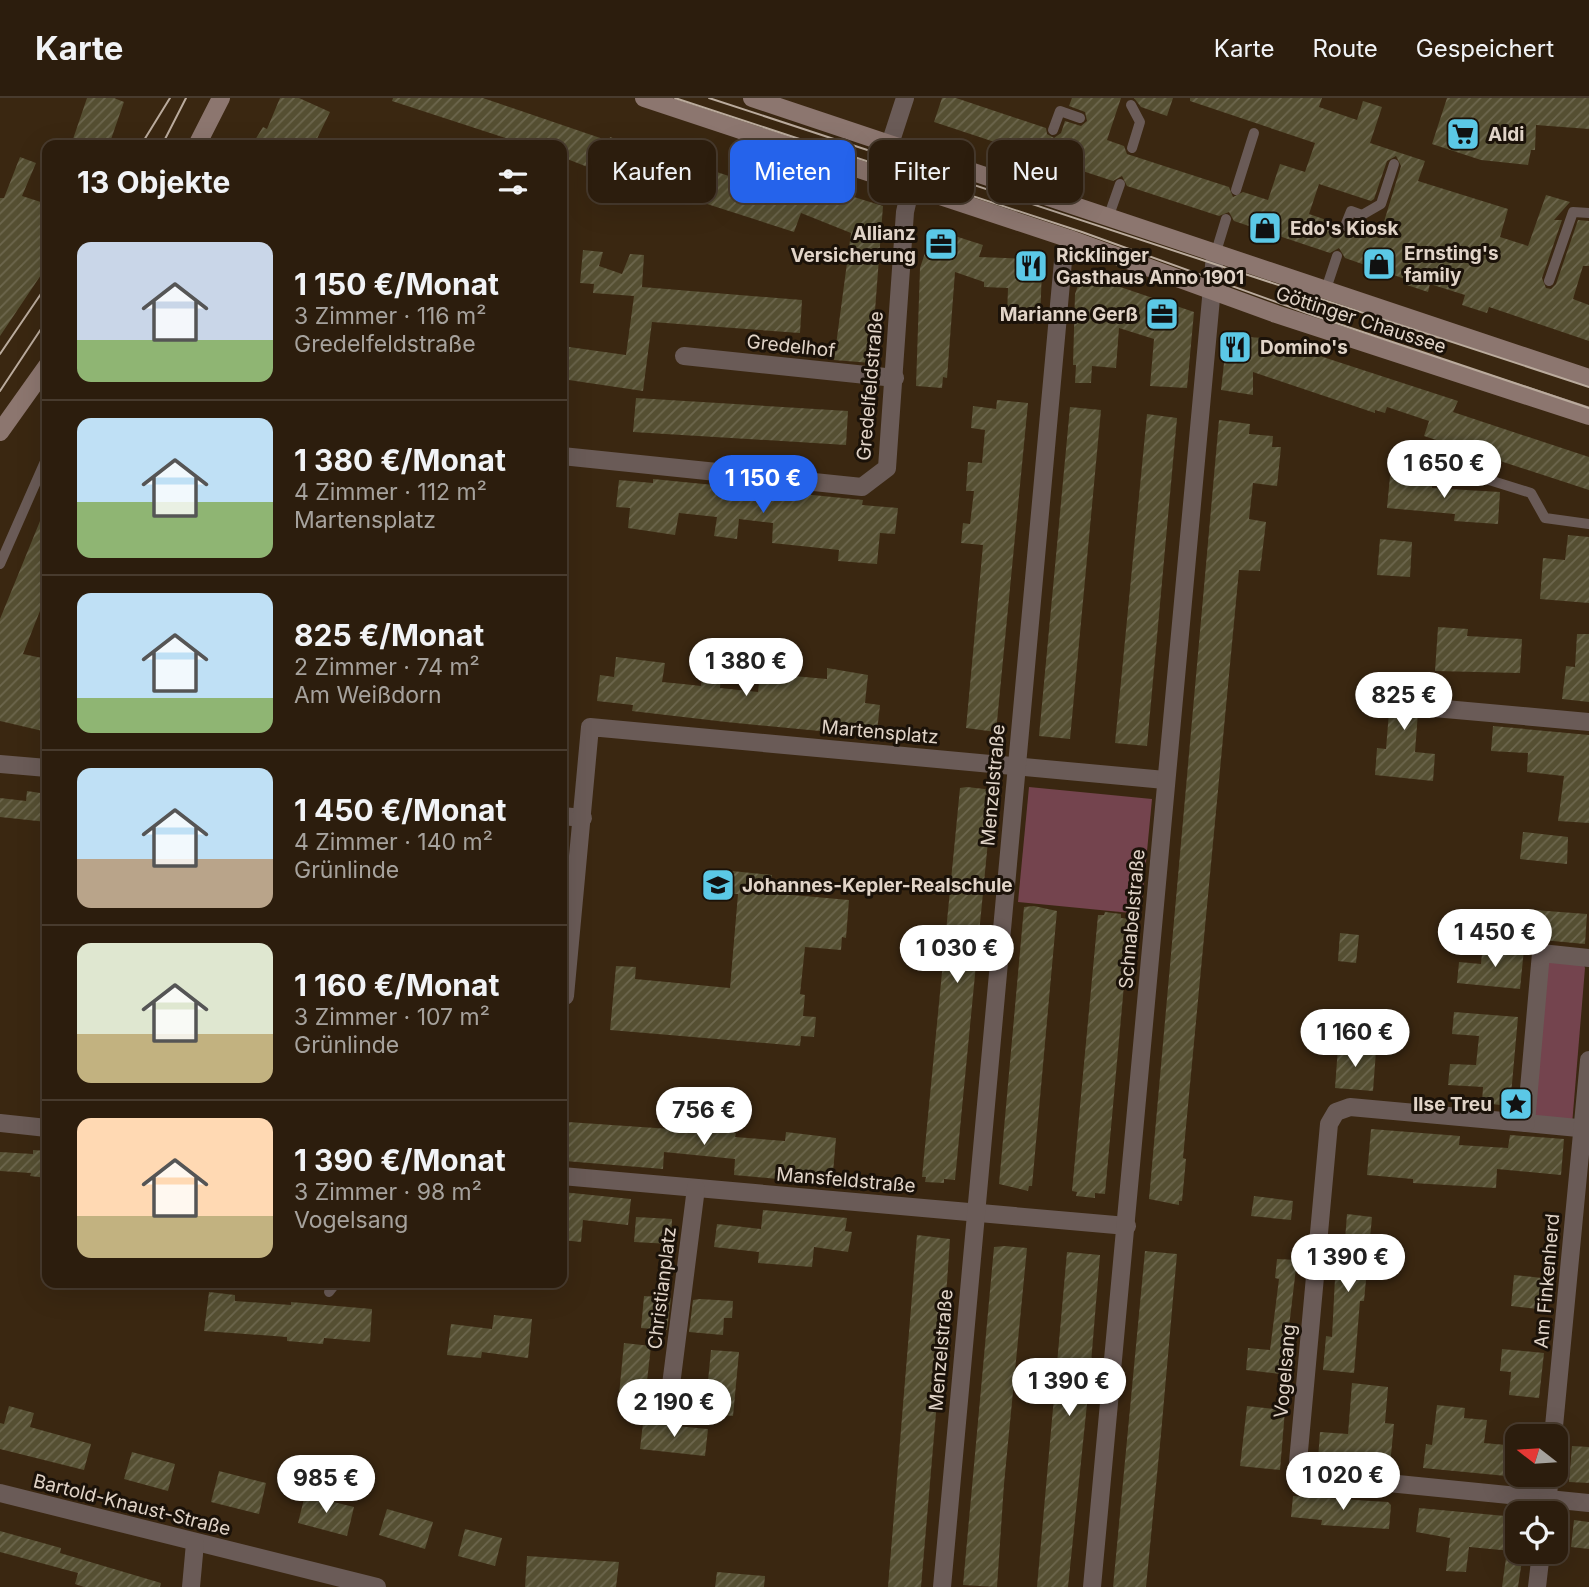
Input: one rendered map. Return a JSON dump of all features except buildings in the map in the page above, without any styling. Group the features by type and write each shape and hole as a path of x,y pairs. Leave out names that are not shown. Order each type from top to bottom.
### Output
{"street":[{"path":"200,140 221,98"},
{"name":"Göttinger Chaussee","path":"644,98 869,173"},
{"name":"Göttinger Chaussee","path":"752,98 878,140"},
{"path":"891,140 905,98"},
{"name":"Gredelfeldstraße","path":"567,457 862,487 887,468 907,203"},
{"name":"Göttinger Chaussee","path":"960,203 1070,239 1276,314 1589,416"},
{"name":"Göttinger Chaussee","path":"1062,203 1589,378"},
{"name":"Menzelstraße","path":"942,1587 974,1213 1063,261 1070,239"},
{"name":"Schnabelstraße","path":"1093,1587 1215,255"},
{"name":"Gredelhof","path":"684,356 895,378"},
{"path":"0,432 42,376"},
{"path":"1434,708 1589,722"},
{"name":"Martensplatz","path":"583,818 590,727 1165,780"},
{"path":"0,764 42,768"},
{"path":"567,817 583,818 567,976"},
{"path":"1586,1129 1526,1123 1541,953 1589,958"},
{"name":"Am Finkenherd","path":"1554,1424 1586,1129 1589,1060"},
{"name":"Vogelsang","path":"1505,1501 1308,1475 1300,1470 1327,1137 1329,1124 1336,1112 1350,1107 1526,1123"},
{"path":"0,1123 42,1127"},
{"name":"Mansfeldstraße","path":"567,1175 1127,1226"},
{"name":"Christianplatz","path":"670,1393 696,1188"},
{"name":"Bartold-Knaust-Straße","path":"0,1493 377,1587"},
{"name":"Vogelsang","path":"1568,1505 1589,1503"},
{"path":"191,1587 195,1543"},
{"path":"1537,1587 1540,1564"}],"lane":[{"path":"1131,105 1140,122 1132,148"},
{"path":"1053,130 1060,111 1080,118"},
{"path":"1236,190 1254,133"},
{"path":"1345,226 1350,211 1362,215 1381,204 1394,164"},
{"path":"1108,218 1120,184"},
{"path":"1549,281 1573,212 1589,213"},
{"path":"1215,255 1226,219"},
{"path":"1325,292 1337,256"},
{"path":"1438,464 1531,492 1545,518 1589,524"},
{"path":"0,565 42,468"}],"shaded area":[{"path":"1029,787 1152,799 1141,914 1018,902"},
{"path":"1543,955 1584,965 1585,968 1572,1125 1528,1121"}],"tram line":[{"path":"144,140 170,98"},
{"path":"165,140 186,98"},
{"path":"675,98 1082,232 1315,316 1589,408"},
{"path":"709,98 1589,387"},
{"path":"0,354 42,292"},
{"path":"0,391 42,328"}],"place":[{"name":"Aldi","path":"1463,134"},
{"name":"Edo's Kiosk","path":"1265,228"},
{"name":"Allianz Versicherung","path":"941,244"},
{"name":"Ernsting's family","path":"1379,264"},
{"name":"Ricklinger Gasthaus Anno 1901","path":"1031,266"},
{"name":"Marianne Gerß","path":"1162,314"},
{"name":"Domino's","path":"1235,347"},
{"name":"Johannes-Kepler-Realschule","path":"718,885"},
{"name":"Ilse Treu","path":"1516,1104"}]}
